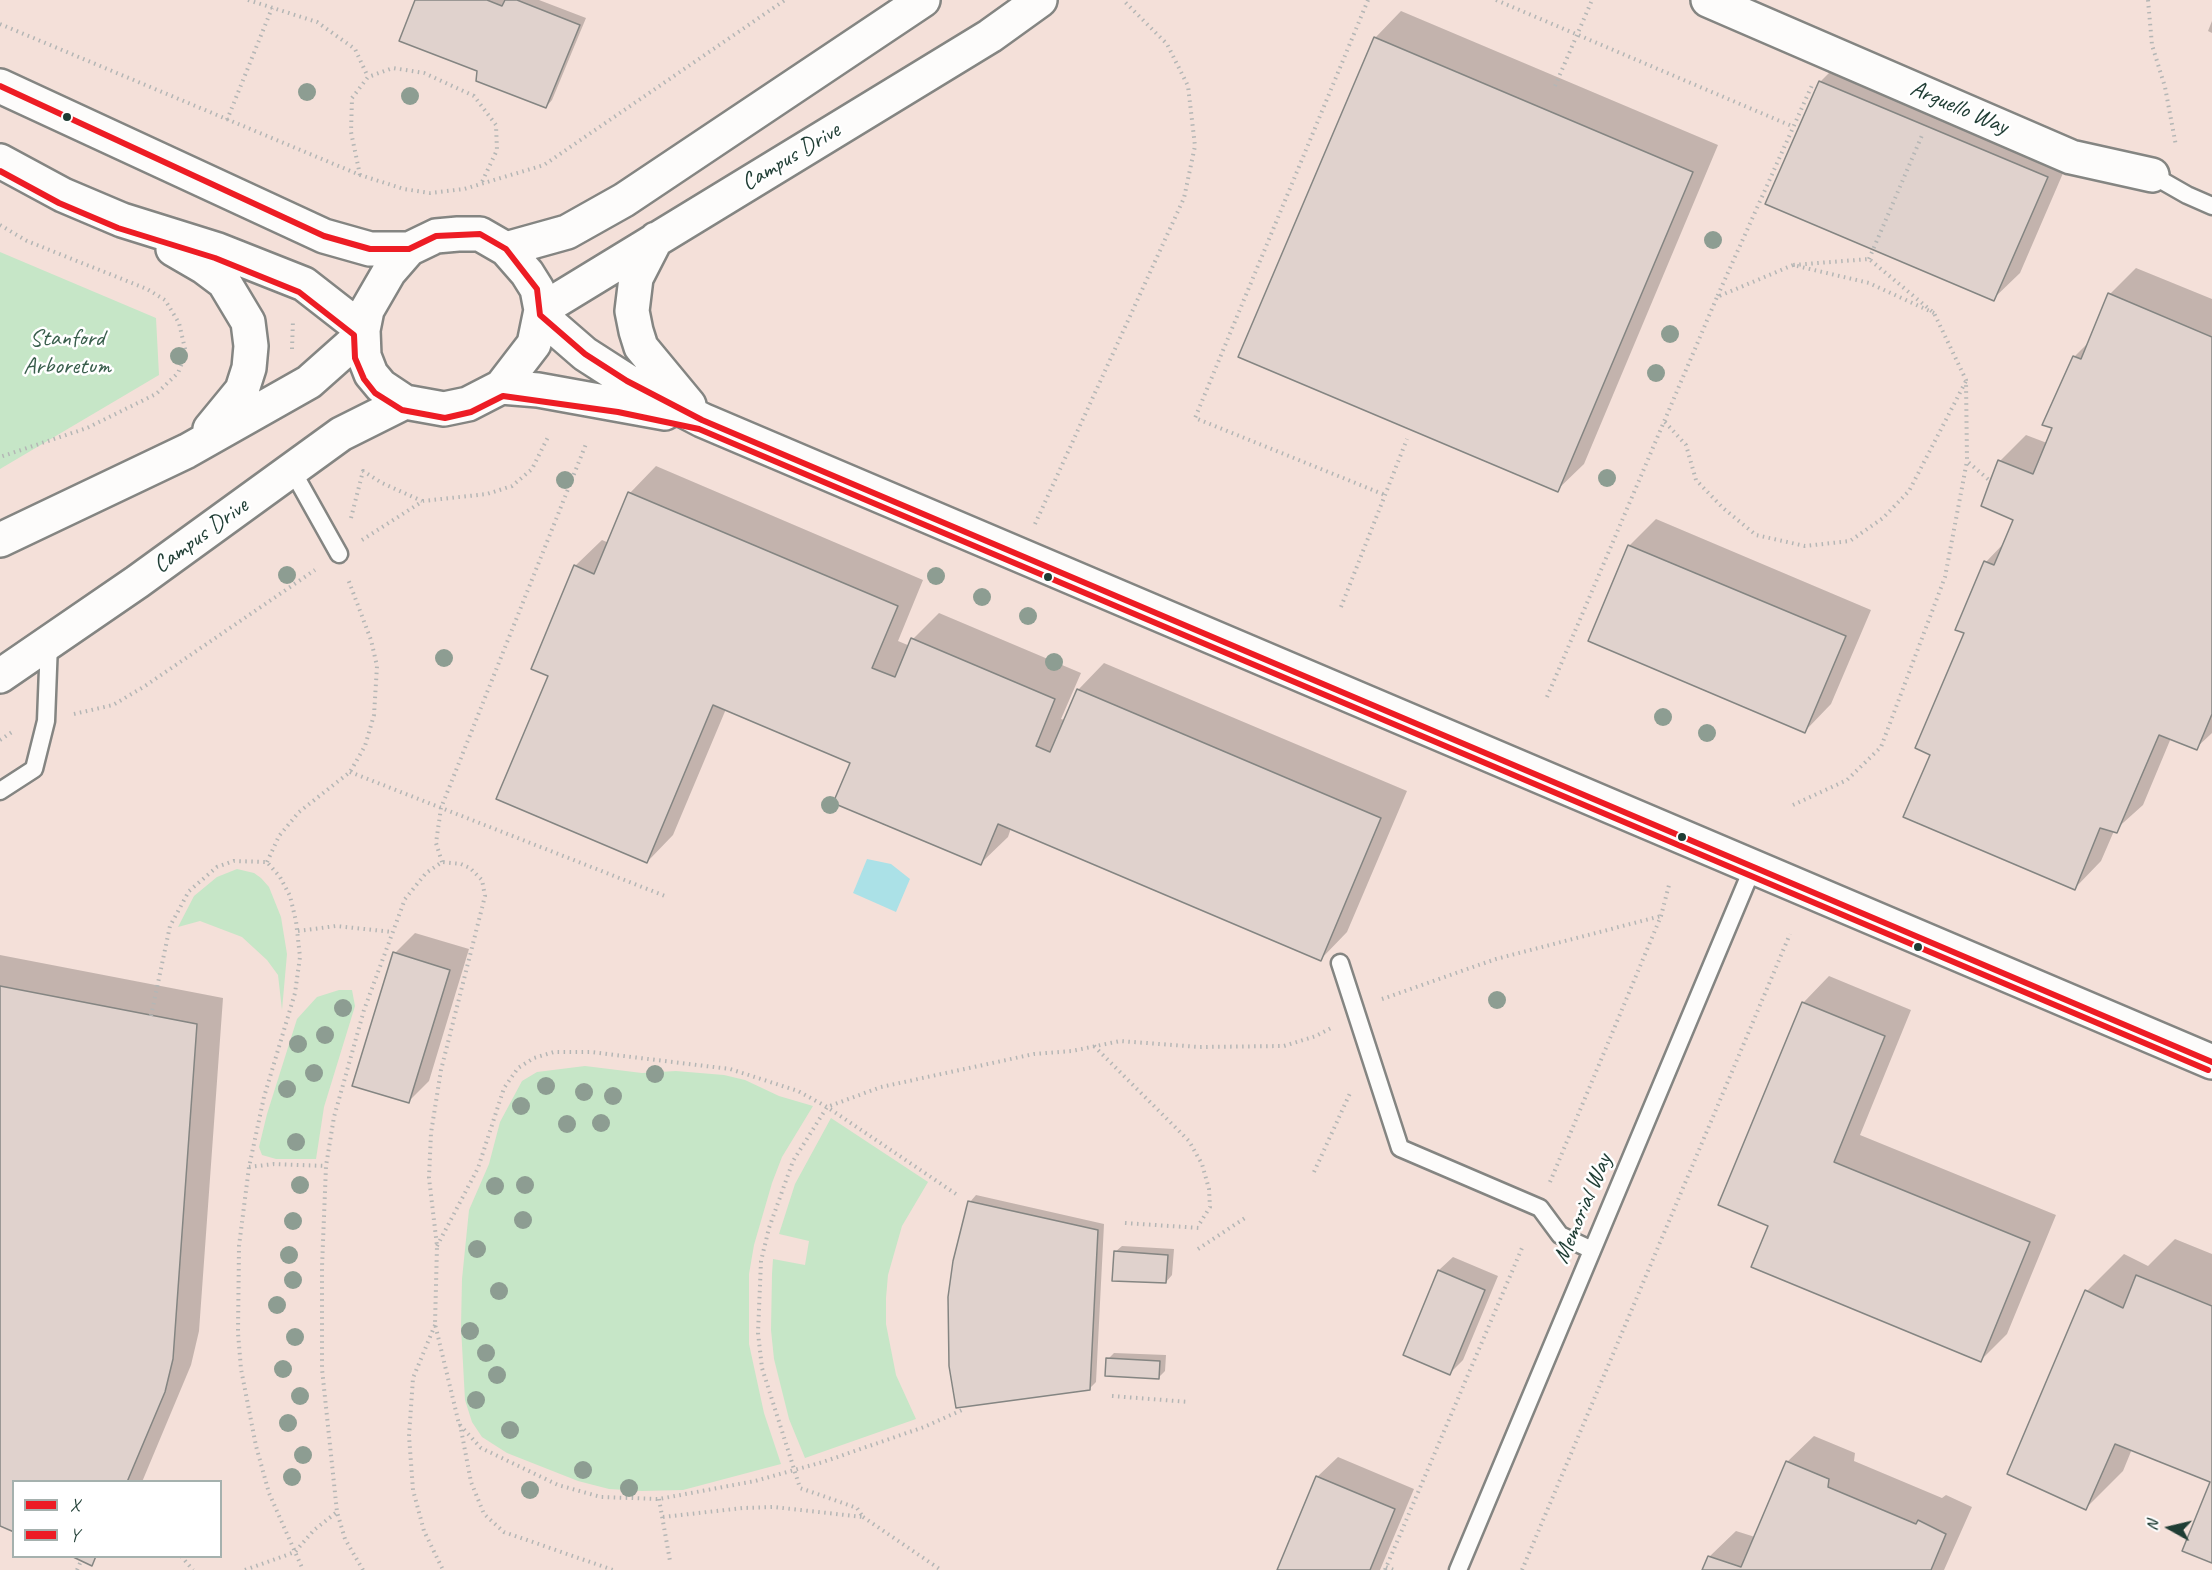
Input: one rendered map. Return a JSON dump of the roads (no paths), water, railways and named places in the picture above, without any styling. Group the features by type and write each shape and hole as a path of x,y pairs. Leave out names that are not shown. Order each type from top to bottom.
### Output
{"street":[{"path":"506,249 567,232 624,200 923,0"},
{"name":"Campus Drive","path":"541,313 656,239 990,36 1040,0"},
{"name":"Arguello Way","path":"1708,0 2071,157 2152,175"},
{"path":"0,86 324,236 370,249 410,249"},
{"path":"0,161 63,195 122,220 218,250 304,284 363,332"},
{"path":"122,220 204,267 224,282 248,322 251,346 249,368 242,390 225,412 187,451"},
{"path":"480,234 506,249 537,289 541,313 534,344 501,387 468,404 444,409 405,402 381,386 371,374 364,356 363,332 372,297 410,249 436,236 480,234"},
{"path":"656,239 636,279 632,311 636,331 646,354 702,420"},
{"path":"541,313 585,354 627,381 702,420 2212,1062"},
{"path":"0,540 187,451 309,382 363,332"},
{"path":"501,387 609,402 702,420"},
{"name":"Campus Drive","path":"0,676 341,434 405,402"}],"lane":[{"name":"Arguello Way","path":"2152,175 2212,206"},
{"path":"292,470 339,554"},
{"path":"0,790 34,769 45,721 49,643"},
{"name":"Memorial Way","path":"1458,1570 1754,867"},
{"path":"1340,963 1400,1148 1540,1208 1560,1235 1593,1250"}],"water":[{"path":"867,859 891,864 910,879 896,912 853,893"}],"park label":[{"name":"Stanford Arboretum","path":"67,353"}]}
